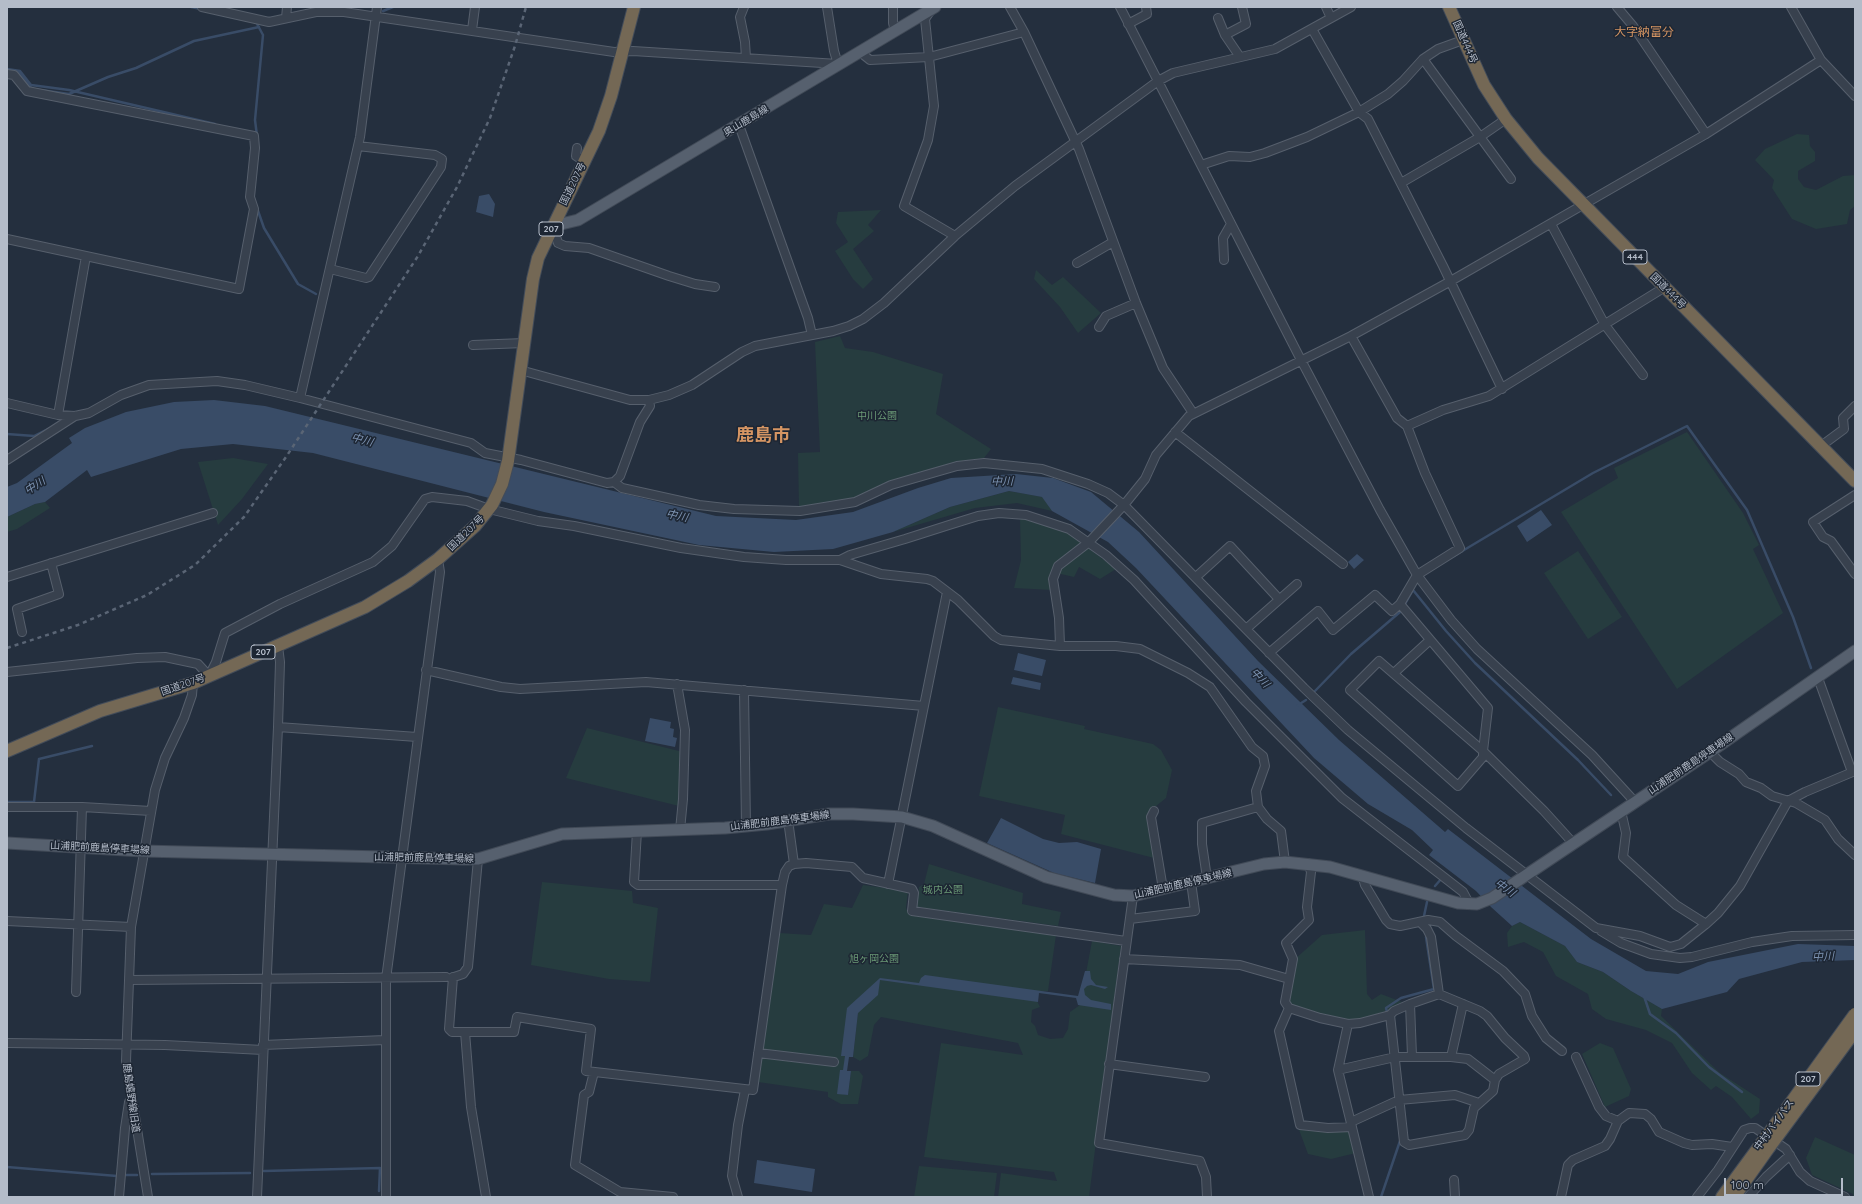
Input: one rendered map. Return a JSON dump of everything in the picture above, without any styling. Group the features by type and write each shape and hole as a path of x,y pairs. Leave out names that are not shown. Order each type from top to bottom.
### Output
{"highway":[{"name":"国道207号","path":"7,751 100,711 193,683 365,607 408,581 438,559 475,526 491,507 502,484 509,459 533,279 538,258 552,226 599,131 611,96 634,7"},
{"name":"国道444号","path":"1449,7 1484,85 1506,119 1538,158 1855,481"},
{"name":"中村バイパス","path":"1734,1197 1764,1146 1855,1014"},
{"name":"中村バイパス","path":"1722,1197 1855,1031"}],"main road":[{"name":"奥山鹿島線","path":"552,226 578,220 739,125 932,8"},
{"name":"山浦肥前鹿島停車場線","path":"7,844 143,851 478,859 562,834 746,826 829,814 902,817 962,838 1000,857 1046,877 1114,895 1133,896 1264,864 1285,862 1308,864 1362,875 1458,903 1484,903 1710,752 1855,651"}],"street":[{"path":"202,7 269,22 316,12 344,12 622,51 838,64 834,51 827,7"},
{"path":"286,18 287,7"},
{"path":"300,398 358,146 377,17 377,7"},
{"path":"472,30 475,7"},
{"path":"744,7 740,17 745,42 746,58"},
{"path":"893,7 893,22 896,30"},
{"path":"1010,7 1024,32 1074,142 1079,149 1136,303 1163,368 1193,413"},
{"path":"1120,7 1301,360 1380,510 1417,575 1451,620 1477,649 1592,755 1634,802"},
{"path":"1128,24 1147,14 1146,7"},
{"path":"1225,35 1246,24 1242,7"},
{"path":"1326,7 1331,18"},
{"path":"520,370 630,400 649,400 669,395 692,385 742,352 755,346 844,327 863,319 904,286 955,236 1015,186 1158,81 1173,73 1275,49 1351,7"},
{"path":"1616,7 1633,26 1706,134"},
{"path":"1791,7 1821,60 1855,96"},
{"path":"932,8 926,19 934,106 928,140 904,206 955,236"},
{"path":"1218,18 1225,35 1240,57"},
{"path":"1312,29 1359,112 1368,120 1502,389"},
{"path":"860,52 870,60 930,57 1024,32"},
{"path":"1201,165 1230,156 1250,156 1265,153 1290,144 1359,112 1388,94 1423,59 1438,49 1464,40"},
{"path":"1423,59 1512,179"},
{"path":"1060,646 1059,618 1053,579 1055,572 1063,562 1089,542 1124,505 1145,479 1156,455 1193,413 1351,336 1449,282 1584,206 1706,134 1821,60"},
{"path":"7,74 14,75 27,91 254,136 255,148 250,196 254,209 239,289 7,239"},
{"path":"1400,183 1480,137 1506,119"},
{"path":"739,125 808,318 812,335"},
{"path":"330,269 366,278 369,277 441,167 442,159 435,155 358,146"},
{"path":"577,148 576,156 584,161"},
{"path":"1224,260 1223,238 1231,224"},
{"path":"1551,224 1605,325 1643,375"},
{"path":"552,226 558,243 565,246 589,248 675,278 715,287"},
{"path":"1077,263 1114,242"},
{"path":"58,414 86,256"},
{"path":"1407,426 1442,410 1489,396 1502,389 1665,287"},
{"path":"1099,327 1106,316 1136,303"},
{"path":"1269,653 1318,611 1333,630 1375,595 1392,611 1400,604 1417,575 1460,548 1425,473 1407,426 1397,418 1351,336"},
{"path":"473,345 524,343"},
{"path":"7,404 75,416 89,413 121,395 149,385 217,381 245,385 300,398 471,443 485,453 608,483 614,482 620,476 640,422 650,406 649,400"},
{"path":"1821,446 1844,429 1843,418 1855,406"},
{"path":"7,460 75,416"},
{"path":"1176,432 1343,564"},
{"path":"614,482 622,488 698,505 734,509 800,511 855,502 891,485 957,466 984,463 1020,466 1064,475 1108,493 1124,505 1269,653 1348,730 1526,875 1596,928 1621,943 1651,954 1669,957 1692,957 1752,942 1792,936 1855,936"},
{"path":"1855,495 1813,522 1823,537 1831,541 1855,574"},
{"path":"7,672 137,658 165,658 198,664 209,676 216,662 225,633 280,604 373,562 392,546 425,499 432,497 467,501 538,521 574,526 681,548 736,556 786,560 840,560 882,574 927,579 958,600 994,636 1001,640 1060,646 1116,646 1140,649 1188,673 1210,687 1252,747 1263,756 1265,766 1256,791 1258,807 1281,831 1285,862"},
{"path":"7,577 52,567 213,513"},
{"path":"840,560 850,555 905,540 978,516 999,513 1026,515 1049,521 1069,529 1089,542 1134,580 1246,702 1342,798 1463,892 1470,904"},
{"path":"1196,577 1230,546 1279,599"},
{"path":"386,1197 386,979 440,572 438,559"},
{"path":"22,632 17,609 59,594 52,567"},
{"path":"1246,629 1296,584"},
{"path":"888,884 947,592"},
{"path":"1400,604 1488,708 1483,751 1483,757 1458,786 1350,690 1379,661 1483,751 1544,811 1573,844"},
{"path":"1394,673 1430,640"},
{"path":"257,1197 278,727 280,662 278,646"},
{"path":"426,670 501,687 520,689 646,682 924,706"},
{"path":"1596,928 1640,936 1670,947 1681,944 1718,913 1740,886 1788,801 1805,792 1854,772 1818,678"},
{"name":"鹿島嬉野線旧道","path":"148,1197 130,1096 126,1061 131,928 151,811 165,758 184,718 192,696 193,683"},
{"path":"677,684 686,730 680,830"},
{"path":"744,690 746,826"},
{"path":"278,727 417,737"},
{"path":"1710,752 1720,762 1739,774 1746,782 1761,788 1772,796 1796,803 1826,820 1838,839 1855,855"},
{"path":"7,807 82,807 151,811"},
{"path":"76,992 82,807"},
{"path":"1206,878 1202,844 1202,823 1258,807"},
{"path":"1154,811 1151,818 1163,889"},
{"path":"1621,811 1626,832 1623,857 1676,905 1706,924"},
{"path":"788,820 794,864"},
{"path":"637,831 634,882 638,885 782,886"},
{"path":"130,980 438,979 463,974 468,967 478,859"},
{"path":"450,977 449,1029 452,1032 514,1032 517,1017 591,1029 586,1071 753,1090 782,886 785,872 789,866 794,864 806,863 852,867 863,878 912,889 914,893 912,911 1126,941"},
{"path":"1308,864 1311,872 1307,907 1309,920 1286,943 1293,959 1285,1002 1290,1008 1320,1018 1348,1024 1360,1023 1390,1015 1394,1010 1439,994 1487,1016 1505,1038 1524,1056 1525,1059 1499,1074 1495,1080 1493,1091 1474,1108 1469,1130 1465,1135 1409,1145 1404,1142 1390,1015"},
{"path":"1362,875 1365,885 1386,920 1390,924 1400,926 1420,923 1428,920 1440,922 1502,971 1525,994 1532,1016 1546,1038 1562,1052"},
{"path":"1130,919 1195,911 1191,882"},
{"path":"1133,896 1099,1144 1200,1161 1206,1177 1207,1197"},
{"path":"7,922 131,928"},
{"path":"1420,923 1427,929 1431,938 1439,994"},
{"path":"1669,957 1670,947"},
{"path":"1124,958 1240,965 1289,979"},
{"path":"1410,1004 1412,1056"},
{"path":"1451,1057 1463,1004"},
{"path":"1290,1008 1278,1031 1300,1125 1328,1128 1352,1125 1399,1100 1455,1095 1479,1103"},
{"path":"1348,1024 1338,1070 1369,1197"},
{"path":"465,1032 471,1107 486,1197"},
{"path":"7,1043 263,1047 385,1040"},
{"path":"758,1053 834,1062"},
{"path":"1338,1070 1395,1057 1451,1057 1468,1059 1495,1080"},
{"path":"1576,1057 1599,1107 1606,1116 1618,1121"},
{"path":"1109,1064 1205,1077"},
{"path":"594,1072 589,1092 584,1095 575,1165 620,1192 673,1197"},
{"path":"738,1197 732,1176 738,1125 745,1090"},
{"path":"119,1197 125,1128 130,1096"},
{"path":"1561,1197 1568,1165 1573,1160 1605,1146 1610,1139 1618,1121 1629,1113 1638,1112 1651,1119 1659,1132 1684,1143 1692,1145 1712,1144 1732,1147"},
{"path":"1697,1197 1718,1170 1744,1130 1750,1128 1755,1128 1786,1149 1800,1172 1810,1181 1845,1197"},
{"path":"1752,1195 1790,1155"},
{"path":"1454,1180 1455,1197"}],"green space":[{"path":"1797,134 1809,135 1810,146 1815,152 1815,161 1798,171 1798,179 1804,187 1816,190 1843,176 1855,175 1855,206 1850,210 1847,224 1816,229 1792,219 1772,188 1774,180 1755,160 1765,149"},
{"path":"881,210 868,225 874,231 853,249 873,279 863,289 853,279 835,251 848,242 836,223 838,212"},
{"path":"1036,270 1052,285 1063,277 1101,313 1078,333 1060,307 1034,279"},
{"name":"中川公園","path":"840,336 845,348 873,352 943,374 936,414 991,449 984,458 954,462 889,482 854,499 799,508 798,453 820,452 815,342"},
{"path":"1687,432 1743,513 1759,545 1753,549 1783,613 1677,689 1561,512 1618,478 1614,468"},
{"path":"233,458 268,464 242,499 218,525 198,462"},
{"path":"1009,491 1043,497 1052,511 1017,503 975,508 893,532 950,507"},
{"path":"45,502 50,508 17,529 7,532 7,517 35,504"},
{"path":"1020,518 1067,532 1116,569 1100,579 1079,567 1074,577 1052,572 1052,590 1014,588 1021,560"},
{"path":"1578,551 1622,617 1588,639 1544,573"},
{"path":"998,707 1085,726 1084,729 1153,744 1161,750 1172,770 1166,798 1151,810 1147,817 1154,858 1061,834 1065,815 979,796"},
{"path":"587,728 683,752 679,806 566,778"},
{"name":"城内公園","path":"929,864 1023,893 1022,904 1061,912 1058,926 917,907 919,887 924,884"},
{"path":"542,882 632,891 633,903 658,908 650,982 609,979 531,965"},
{"name":"旭ヶ岡公園","path":"863,885 908,891 906,908 909,915 1056,935 1048,991 1038,991 1037,1001 1040,1007 1032,1010 1031,1022 1035,1026 1038,1035 1050,1039 1063,1038 1068,1029 1070,1012 1080,1005 1092,941 1121,946 1089,1197 998,1197 1001,1173 1057,1181 1054,1172 924,1157 941,1043 1023,1055 1018,1043 881,1017 874,1025 868,1056 860,1061 853,1057 858,1013 852,1011 843,1094 848,1095 851,1071 859,1071 863,1076 858,1104 841,1104 828,1097 828,1092 758,1082 779,933 811,935 824,904 852,908"},
{"path":"1520,922 1565,946 1577,962 1603,972 1631,991 1662,1009 1661,1016 1720,1073 1760,1099 1759,1113 1751,1119 1732,1097 1716,1086 1711,1090 1692,1073 1672,1043 1646,1030 1606,1019 1592,1009 1588,994 1556,976 1543,952 1524,942 1508,947 1507,933 1512,926"},
{"path":"1365,930 1367,994 1372,1000 1381,994 1402,1002 1389,1010 1360,1020 1348,1021 1322,1016 1291,1006 1288,1001 1295,959 1322,935"},
{"path":"1600,1043 1613,1048 1631,1089 1629,1096 1605,1107 1582,1054"},
{"path":"1298,1127 1350,1130 1356,1153 1331,1159 1308,1154"},
{"path":"1815,1137 1855,1155 1855,1197 1853,1197 1853,1194 1812,1175 1806,1158"},
{"path":"919,1166 997,1173 994,1197 914,1197"}],"water":[{"path":"489,194 495,204 493,217 476,212 479,196"},
{"name":"中川","path":"214,400 265,406 716,516 796,520 853,512 918,488 951,478 1016,474 1053,478 1091,492 1139,532 1258,661 1339,740 1445,832 1448,829 1591,939 1646,971 1678,974 1708,962 1798,944 1855,946 1855,960 1802,962 1739,979 1727,992 1662,1009 1631,991 1603,972 1577,962 1565,946 1520,922 1512,926 1476,891 1429,855 1433,850 1412,830 1368,804 1314,758 1136,568 1108,542 1052,511 1042,497 1009,491 950,507 893,532 833,549 774,552 699,545 544,512 313,453 233,444 181,449 91,477 87,470 45,502 35,504 7,517 7,487 17,483 72,443 69,438 85,428 126,412 174,402"},
{"path":"1541,510 1552,525 1527,542 1517,526"},
{"path":"1357,554 1364,560 1354,569 1348,562"},
{"path":"1018,653 1046,660 1042,676 1014,670"},
{"path":"1013,677 1041,683 1040,690 1011,684"},
{"path":"650,718 671,722 670,728 674,729 673,737 677,738 675,747 645,741"},
{"path":"1001,818 1043,839 1059,843 1077,842 1101,849 1095,883 1054,873 987,843"},
{"path":"1085,971 1090,971 1091,979 1096,985 1108,987 1105,989 1091,985 1087,986 1084,989 1085,995 1091,1000 1111,1004 1111,1010 1078,1005 1076,998 1039,993 1038,1002 880,980 878,995 858,1013 853,1057 849,1057 847,1071 851,1071 848,1095 837,1094 840,1070 843,1070 845,1056 841,1056 847,1008 880,978 919,983 921,978 925,975 1078,996"},
{"path":"757,1160 815,1169 812,1192 754,1183"}],"waterway":[{"path":"191,7 201,9"},
{"path":"383,11 393,7"},
{"path":"256,22 263,35 255,120 257,136"},
{"path":"40,90 69,94 108,77 136,68 194,41 259,27"},
{"path":"7,69 20,71 31,85 69,90 215,124"},
{"path":"15,73 19,73 31,88"},
{"path":"257,208 264,228 298,284 316,294"},
{"path":"1454,556 1593,473 1687,426 1747,510 1793,617 1811,668"},
{"path":"7,434 34,436 50,428"},
{"path":"1405,604 1413,590 1446,631 1475,663 1578,760 1611,795"},
{"path":"1315,691 1351,654 1400,612"},
{"path":"1298,705 1306,700"},
{"path":"7,802 34,802 39,759 92,746"},
{"path":"1435,886 1442,878"},
{"path":"1424,916 1427,902"},
{"path":"1387,1012 1386,1008 1401,998 1434,989 1426,937"},
{"path":"1644,996 1650,1014 1676,1033 1709,1067 1742,1092"},
{"path":"1381,1197 1400,1141"},
{"path":"7,1167 117,1176 115,1197"},
{"path":"264,1171 380,1168 379,1191"},
{"path":"152,1174 250,1173"},
{"path":"125,1175 137,1175"}],"railway":[{"path":"7,648 78,625 147,595 195,565 244,517 286,457 418,256 457,187 490,118 515,46 526,7"}],"district":[{"name":"大字納富分","path":"1644,32"},
{"name":"鹿島市","path":"763,436"}]}
